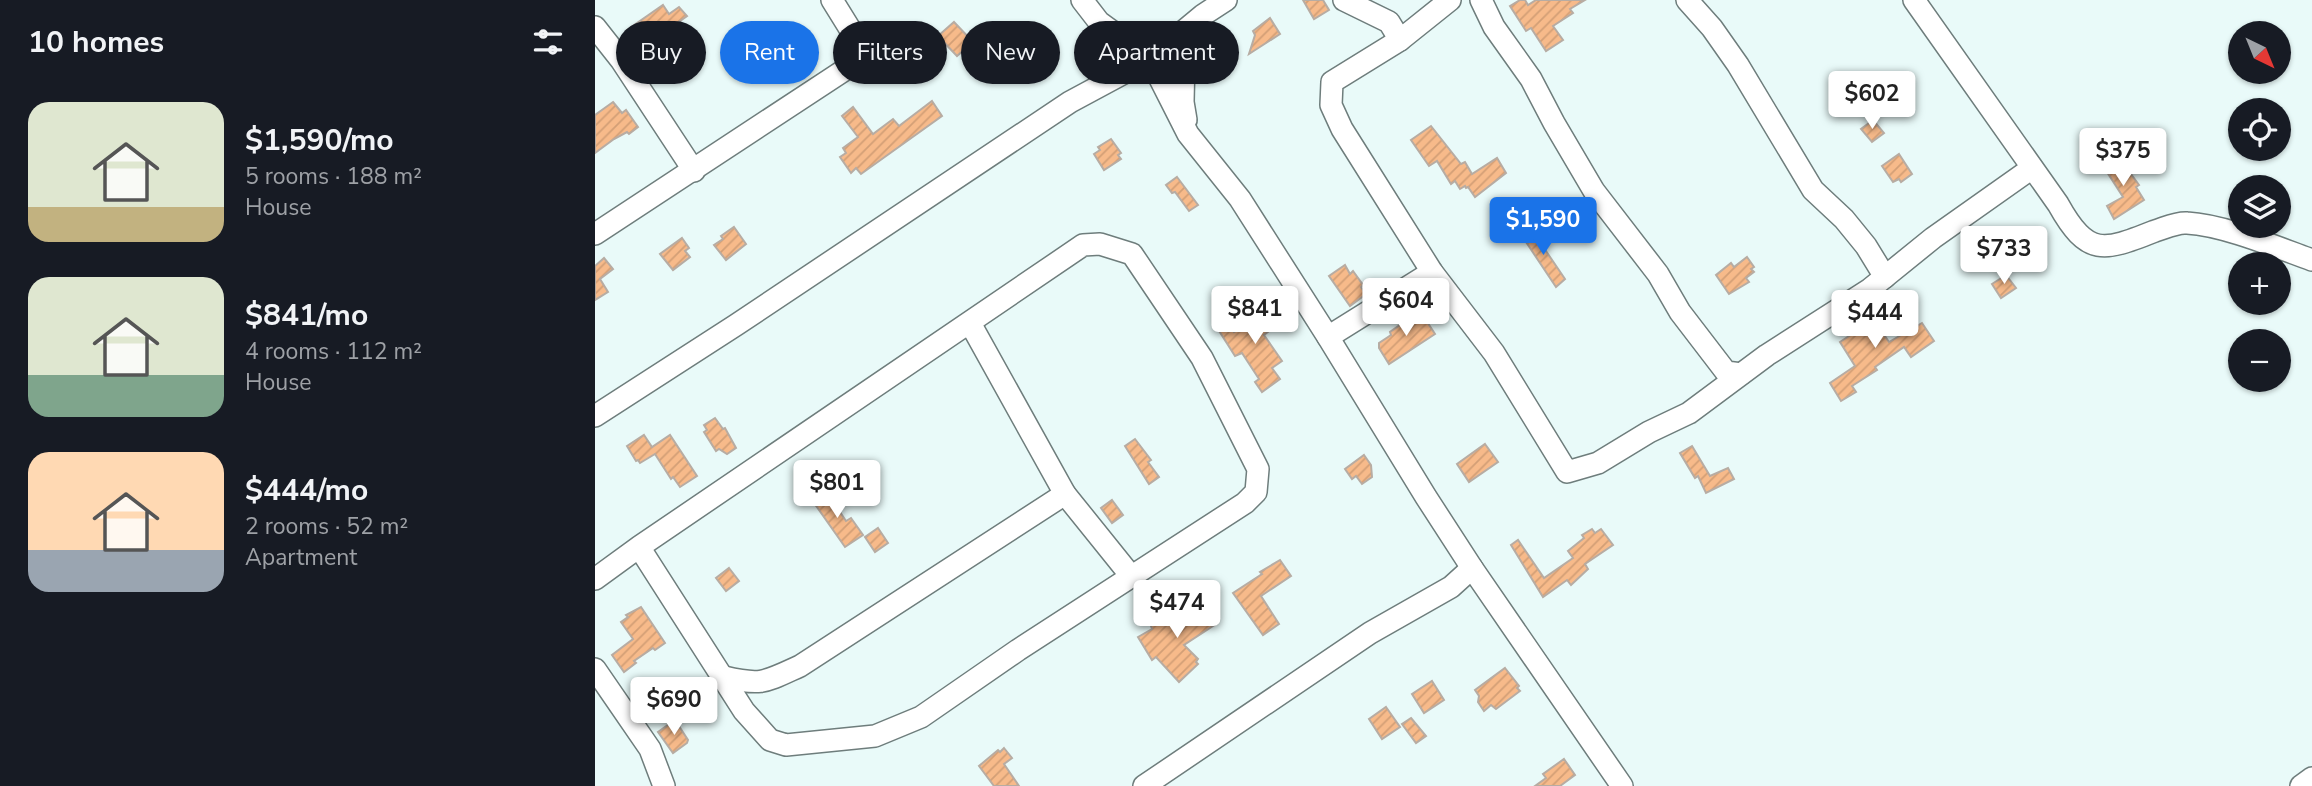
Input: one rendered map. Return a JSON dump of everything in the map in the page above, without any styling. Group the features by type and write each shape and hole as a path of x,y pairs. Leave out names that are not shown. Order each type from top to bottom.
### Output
{"street":[{"path":"595,234 846,69 856,50 850,29 832,0"},
{"path":"1083,0 1098,21"},
{"path":"1196,21 1226,0"},
{"path":"1344,0 1389,22 1400,40"},
{"path":"1450,0 1400,40 1332,82 1330,97 1342,129 1432,272 1494,353 1567,472 1598,463 1649,432 1689,413 1833,310 1870,289 1933,238 2032,168"},
{"path":"1481,0 1494,27 1531,79 1594,191 1658,274 1711,355 1726,372 1741,374"},
{"path":"1687,0 1712,28 1738,65 1813,190 1844,219 1866,246 1885,277"},
{"path":"1914,0 2058,204 2071,228 2088,243 2115,247 2184,223 2211,227 2312,260"},
{"path":"1188,134 1183,102 1184,58 1203,15"},
{"path":"595,27 621,60 694,171"},
{"path":"595,416 1070,102 1103,84"},
{"path":"1163,84 1188,134 1240,200 1328,337 1426,498 1622,786"},
{"path":"595,579 639,547 1083,245 1100,244 1132,254 1202,358 1258,469 1256,492 1245,503 1018,650 921,717 874,736 786,744 770,740 744,711 639,547"},
{"path":"1328,337 1432,272"},
{"path":"970,323 1065,494 1131,576"},
{"path":"724,677 765,683 800,666 1065,494"},
{"path":"1144,786 1171,777 1370,633 1451,587 1472,568"},
{"path":"595,668 650,749 664,786"},
{"path":"2301,786 2312,778"}],"building":[{"path":"1303,0 1323,0 1329,10 1314,19"},
{"path":"1525,0 1528,5 1536,0 1585,0 1570,9 1573,13 1553,26 1563,40 1546,51 1531,28 1526,31 1510,6"},
{"path":"663,5 669,14 679,7 687,16 680,21 640,21"},
{"path":"1270,18 1280,34 1249,54 1255,35 1253,31"},
{"path":"954,22 961,29 961,52 957,56 947,45 947,28"},
{"path":"932,101 942,116 861,174 856,168 851,173 840,157 846,153 843,148 858,137 842,116 853,107 873,134 893,119 899,126"},
{"path":"613,102 622,113 626,110 638,127 629,134 627,132 614,139 595,153 595,115"},
{"path":"1873,120 1884,133 1872,142 1861,129"},
{"path":"1431,126 1461,164 1465,162 1472,174 1497,158 1506,173 1475,197 1468,187 1460,189 1455,181 1451,184 1437,161 1429,166 1411,140"},
{"path":"1111,139 1121,153 1118,155 1121,159 1104,170 1094,154 1100,150 1098,147"},
{"path":"1899,154 1912,174 1901,182 1899,179 1893,182 1882,166"},
{"path":"2117,155 2139,185 2136,187 2144,200 2114,219 2107,206 2123,197 2107,172 2110,170 2106,163"},
{"path":"1177,177 1198,205 1189,211 1175,192 1172,193 1166,185"},
{"path":"734,227 746,244 726,260 714,245"},
{"path":"1528,228 1565,279 1556,287 1520,233"},
{"path":"682,238 689,248 685,251 690,257 673,270 660,254"},
{"path":"1747,257 1754,267 1751,269 1754,272 1746,278 1749,282 1729,294 1716,275 1731,263 1734,267"},
{"path":"604,258 613,269 600,279 608,292 595,300 595,266"},
{"path":"1345,265 1350,274 1353,271 1366,294 1350,306 1329,276"},
{"path":"2006,275 2016,288 2001,298 1992,284"},
{"path":"1261,304 1277,325 1264,335 1282,361 1272,368 1280,379 1262,392 1255,382 1259,379 1242,353 1235,356 1216,326 1227,320 1234,332 1254,321 1248,313"},
{"path":"1876,307 1884,315 1876,323 1889,342 1922,323 1934,341 1911,357 1904,347 1875,367 1877,370 1852,386 1856,392 1841,401 1830,383 1855,366 1840,342 1858,330 1853,323"},
{"path":"1420,311 1435,334 1389,364 1379,348 1379,343"},
{"path":"715,418 723,429 725,428 736,448 727,454 719,449 716,451 704,432 707,430 704,425"},
{"path":"644,435 652,447 670,435 697,476 680,487 673,477 671,479 655,454 640,463 636,461 627,446"},
{"path":"1135,439 1151,460 1148,462 1159,477 1149,484 1125,446"},
{"path":"1485,444 1498,462 1469,482 1457,464"},
{"path":"1692,446 1710,476 1728,468 1734,479 1706,493 1698,476 1695,478 1680,453"},
{"path":"1364,455 1371,465 1372,477 1362,484 1356,476 1352,479 1345,469"},
{"path":"826,491 846,521 851,518 863,535 845,547 812,500"},
{"path":"1112,500 1123,515 1112,523 1101,508"},
{"path":"878,528 888,543 875,552 865,537"},
{"path":"1592,529 1595,533 1601,529 1613,545 1585,564 1588,569 1571,585 1567,580 1543,597 1511,545 1518,540 1544,578 1573,558 1568,551 1584,538 1582,535"},
{"path":"1280,560 1291,576 1261,596 1279,624 1263,635 1233,593"},
{"path":"729,568 739,581 726,591 716,578"},
{"path":"1201,605 1216,624 1184,645 1198,659 1198,664 1179,682 1156,657 1152,660 1138,637 1152,629 1151,626 1163,618 1166,622 1189,608 1191,612"},
{"path":"641,607 665,643 634,661 636,663 624,672 612,655 633,639 621,622 628,617 626,615"},
{"path":"1505,668 1520,691 1496,709 1491,705 1484,711 1475,690"},
{"path":"1432,681 1444,700 1424,713 1412,694"},
{"path":"1386,707 1400,727 1382,739 1369,719"},
{"path":"1411,718 1426,736 1416,743 1402,724"},
{"path":"675,720 688,740 673,753 658,732"},
{"path":"1004,748 1012,758 1004,764 1019,786 994,786 979,766"},
{"path":"1564,759 1575,775 1560,786 1535,786 1546,778 1543,774"}]}
